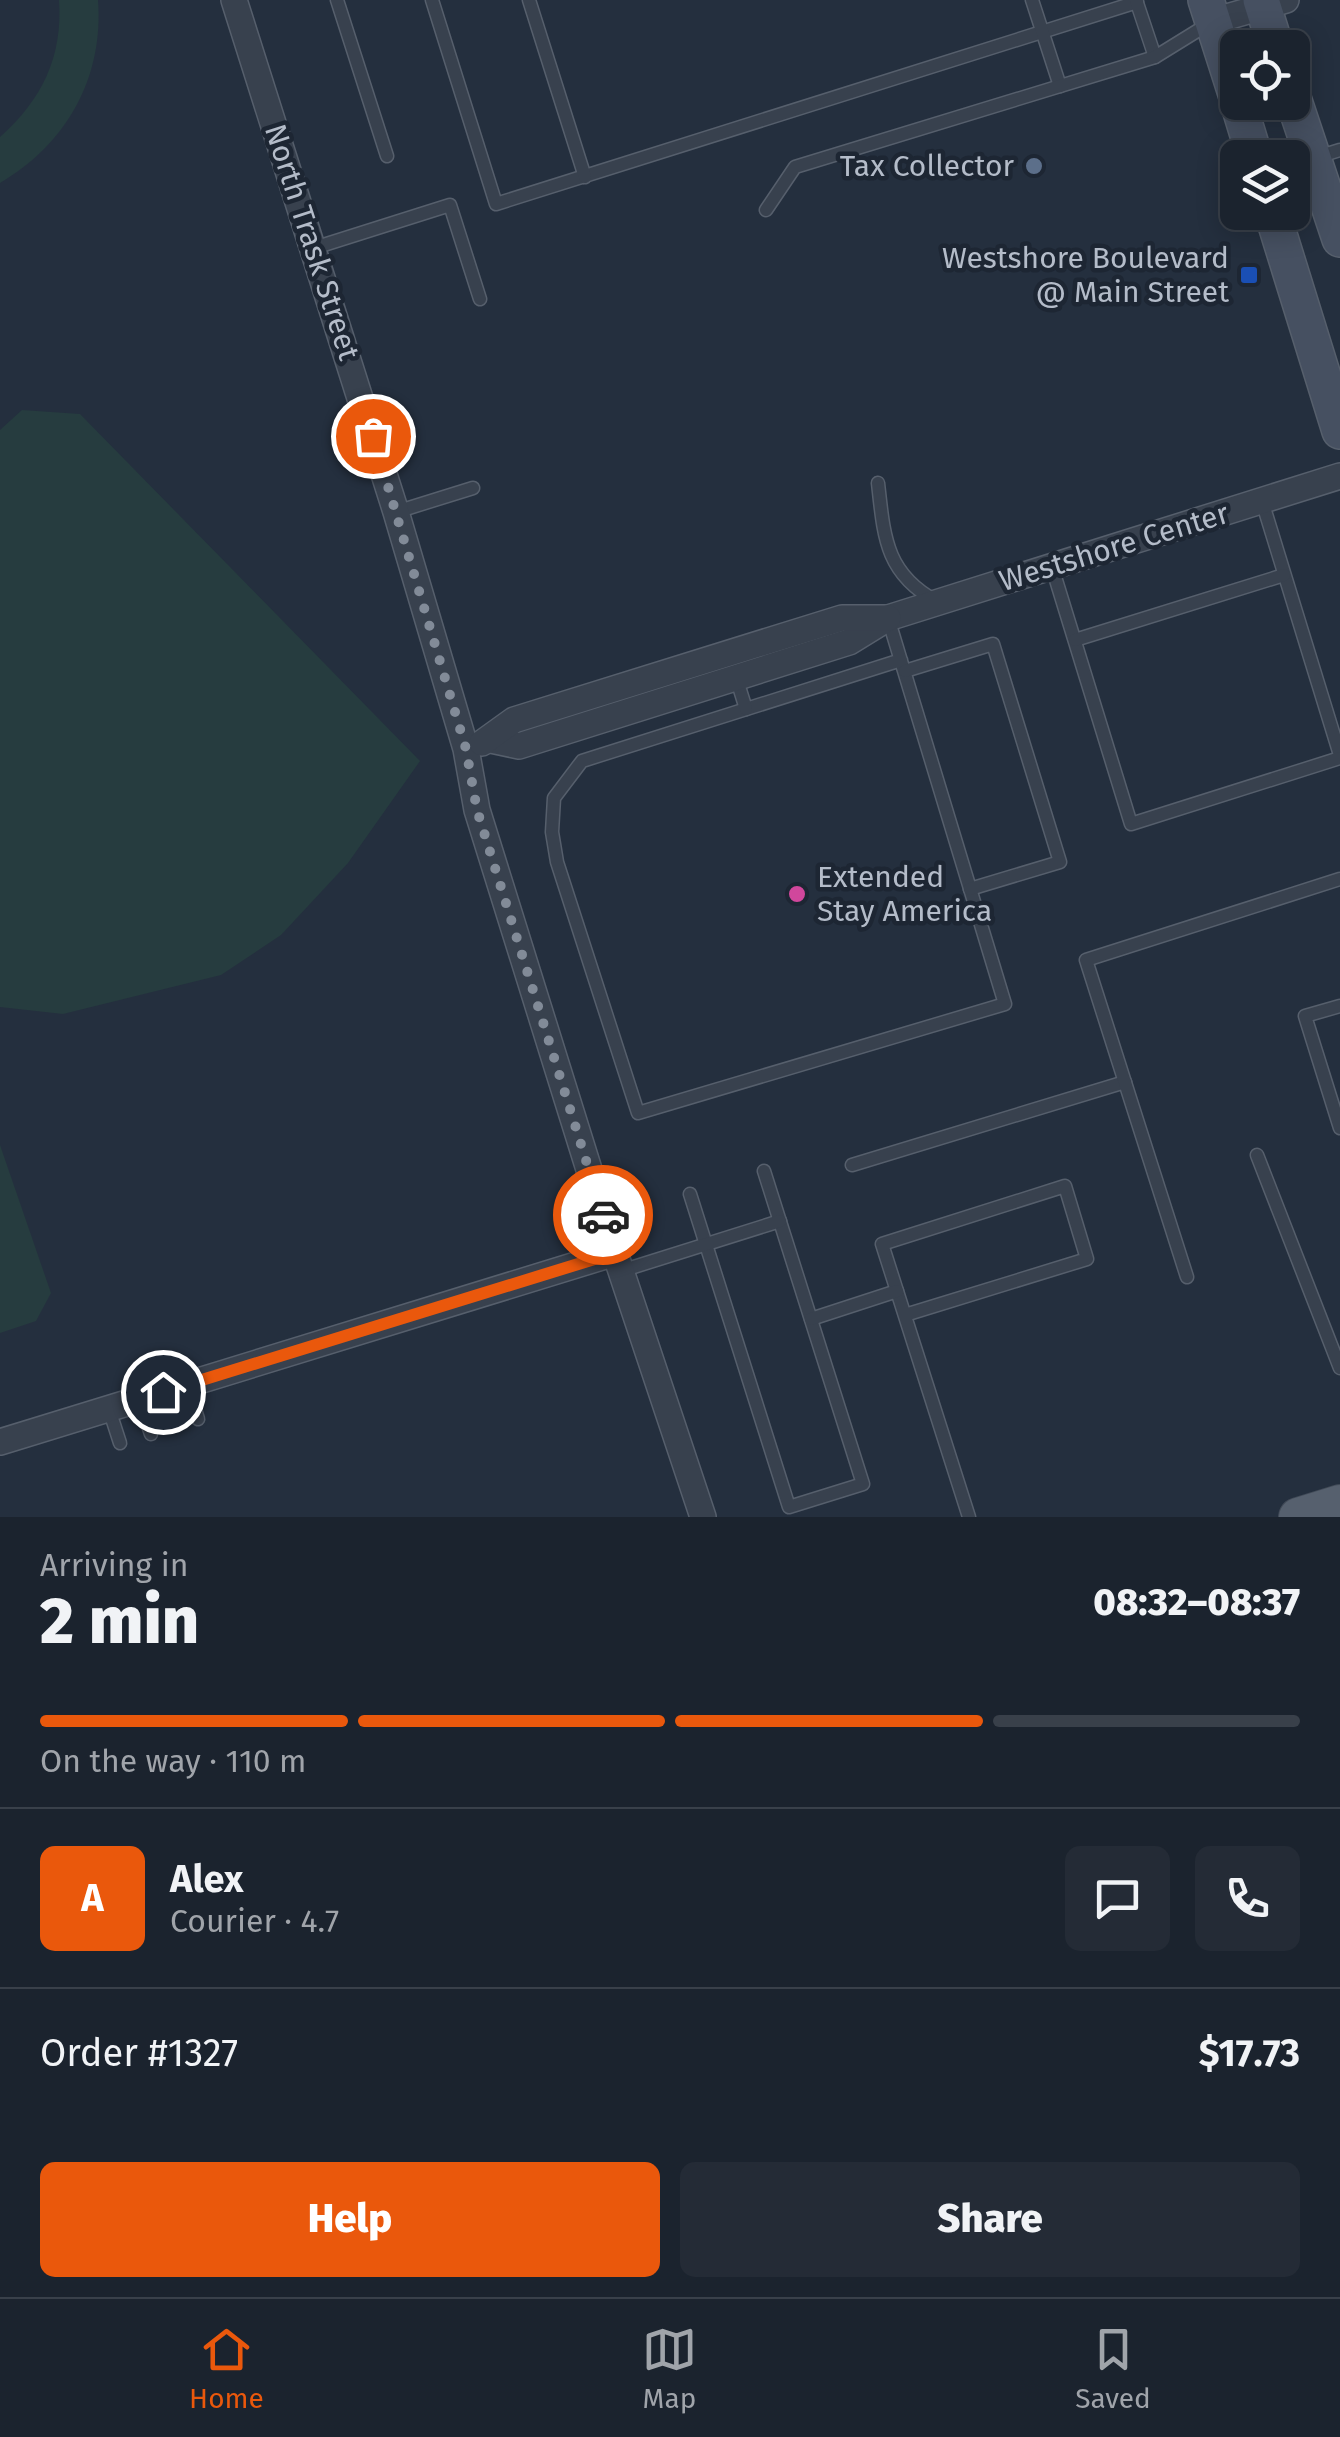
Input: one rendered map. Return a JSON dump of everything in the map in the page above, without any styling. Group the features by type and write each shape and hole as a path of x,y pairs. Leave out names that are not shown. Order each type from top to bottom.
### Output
{"main road":[{"path":"1270,2 1274,30"},
{"path":"1210,11 1220,43"},
{"path":"1307,120 1327,154 1340,238"},
{"path":"1278,230 1340,432"},
{"path":"1298,1517 1340,1504"}],"street":[{"name":"North Trask Street","path":"234,0 396,512 466,749 477,810 618,1262 703,1517"},
{"path":"1210,11 1270,2"},
{"name":"Westshore Center","path":"466,749 492,740 514,720 732,665 842,618 888,618 1340,476"},
{"path":"0,1442 187,1384 618,1262"}],"lane":[{"path":"337,0 386,156"},
{"path":"432,0 496,204 1136,1 1154,57"},
{"path":"529,0 585,177"},
{"path":"1032,0 1060,86"},
{"path":"766,210 795,168 1154,57 1210,11"},
{"path":"314,248 450,205 480,299"},
{"path":"878,483 885,545 910,586 938,602"},
{"path":"396,512 473,488"},
{"path":"1052,567 1131,824 1340,756 1262,501"},
{"path":"1075,640 1284,575"},
{"path":"888,618 903,666 970,889 1005,1004 638,1113 557,862 554,798 582,761 746,709 903,666 993,644 1060,862 970,889"},
{"path":"732,665 746,709"},
{"path":"1187,1278 1086,960 1340,879"},
{"path":"1340,1006 1305,1016 1340,1128"},
{"path":"852,1165 1125,1082"},
{"path":"1257,1155 1340,1368"},
{"path":"690,1194 789,1506 863,1484 764,1170"},
{"path":"905,1315 1087,1259 1064,1186 882,1244 969,1517"},
{"path":"618,1262 706,1244 780,1221"},
{"path":"812,1319 897,1291"},
{"path":"187,1384 198,1419"},
{"path":"139,1399 152,1434"},
{"path":"109,1408 120,1443"}],"green space":[{"path":"59,0 98,0 95,56 87,81 62,128 24,167 0,183 0,137 28,108 47,76 57,40"},
{"path":"22,410 80,414 420,761 348,863 281,935 221,975 63,1014 0,1007 0,430"},
{"path":"0,1145 51,1293 36,1321 0,1333"}],"way so far":[{"path":"373,436 466,749 477,810 603,1215"}],"place":[{"name":"Tax Collector","path":"1034,166"},
{"name":"Westshore Boulevard @ Main Street","path":"1249,275"},
{"name":"Extended Stay America","path":"797,894"}],"route":[{"path":"163,1392 614,1253 603,1215"}]}
